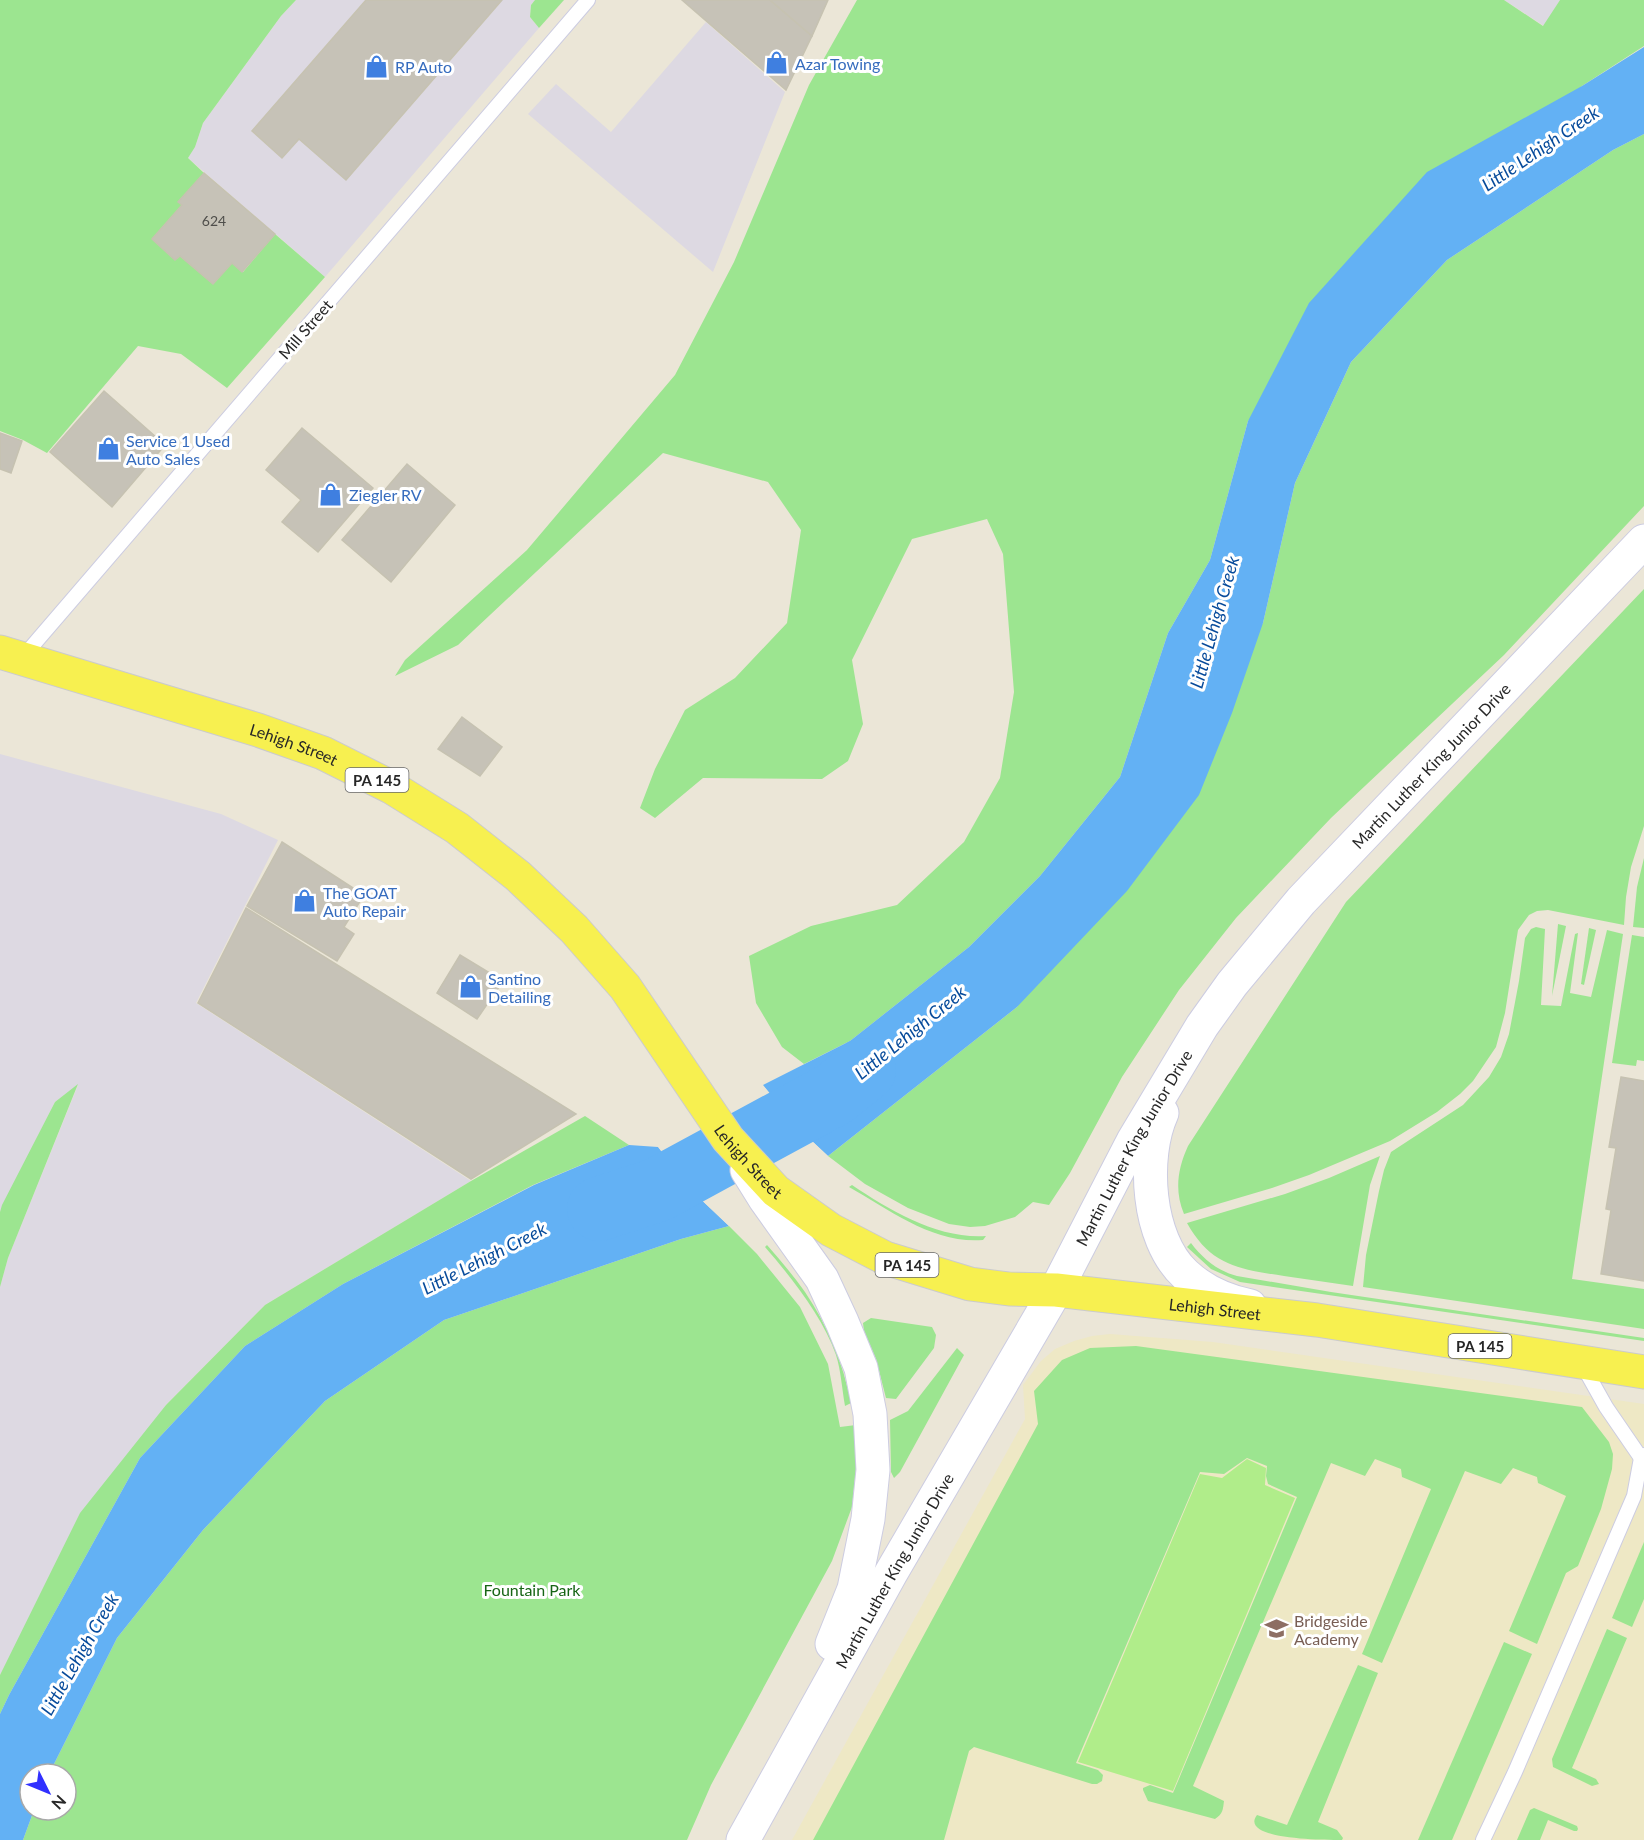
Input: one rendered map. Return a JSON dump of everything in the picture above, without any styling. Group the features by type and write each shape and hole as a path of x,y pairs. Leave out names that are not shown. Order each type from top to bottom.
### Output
{"main road":[{"name":"Martin Luther King Junior Drive","path":"743,1840 891,1573 1056,1290 1133,1142 1202,1026 1232,984 1301,901 1644,541"},
{"name":"Lehigh Street","path":"10,655 258,730 323,753 391,787 457,828 518,876 574,929 625,987 728,1139 770,1195 885,1258 970,1284 1009,1289 1056,1290 1317,1320 1644,1372"},
{"path":"1202,1026 1160,1119 1151,1150 1150,1180 1159,1229 1166,1248 1184,1273 1210,1292 1236,1303 1317,1320"},
{"path":"763,1802 854,1589 868,1519 873,1470 870,1414 861,1368 822,1279 770,1195"}],"lane":[{"name":"Mill Street","path":"10,655 588,0"},
{"path":"1483,1840 1515,1772 1634,1496 1643,1457 1606,1407 1581,1362"}],"shaded area":[{"path":"296,0 366,0 252,131 282,158 299,139 346,180 502,0 535,0 531,5 530,17 539,28 325,277 188,158 195,147 203,123 281,16"},
{"path":"1504,0 1560,0 1544,26"},
{"path":"706,22 785,92 713,272 528,114 556,84 611,132"},
{"path":"0,754 221,814 278,840 196,1003 471,1181 265,1305 166,1405 22,1633 0,1675 0,1287 8,1258 78,1085 55,1102 0,1212"},
{"name":"Bridgeside Academy","path":"1110,1334 1213,1342 1644,1404 1644,1840 792,1840 1025,1419 1023,1385 1041,1361 1055,1349 1092,1336"}],"green space":[{"path":"0,0 296,0 281,16 203,123 195,147 188,158 204,173 179,202 182,205 152,239 175,260 180,256 213,284 232,263 243,272 275,234 325,277 227,388 181,354 138,346 47,453 0,431"},
{"path":"535,0 564,0 539,28 530,17 531,5"},
{"path":"857,0 1504,0 1543,26 1560,0 1644,0 1644,46 1582,86 1248,421 1210,560 1168,633 1120,777 1040,876 969,947 850,1041 804,1064 782,1047 756,1003 749,956 811,926 897,905 964,842 1000,778 1014,692 1003,554 987,519 912,539 852,660 863,724 848,761 822,779 703,778 655,818 640,808 655,769 685,710 735,678 787,623 801,530 768,482 663,453 458,645 395,676 405,660 527,550 675,375 734,262 809,85"},
{"path":"1644,134 1644,506 1504,655 1331,818 1236,918 1179,990 1122,1077 1070,1173 1049,1205 1033,1202 1015,1217 985,1226 970,1227 949,1224 908,1208 865,1184 828,1156 1017,1007 1263,623 1295,483 1351,362 1447,260 1613,150"},
{"path":"1644,589 1644,826 1631,867 1624,925 1548,910 1537,911 1529,915 1518,930 1505,1013 1496,1047 1473,1081 1460,1094 1437,1112 1390,1141 1309,1175 1184,1214 1179,1196 1178,1179 1188,1146 1346,902"},
{"path":"1644,858 1644,928 1633,927 1637,887"},
{"path":"1558,924 1566,926 1552,996"},
{"path":"1536,927 1545,929 1541,1005 1561,1006 1575,934 1578,933 1570,993 1591,997 1607,930 1623,934 1572,1279 1644,1289 1644,1329 1363,1287 1366,1255 1379,1191 1391,1152 1463,1105 1489,1077 1501,1057 1509,1034 1525,938 1531,929"},
{"path":"1589,928 1596,930 1584,985 1581,984"},
{"path":"1632,935 1644,937 1644,1061 1637,1060 1636,1066 1612,1063"},
{"path":"78,1084 8,1258 0,1287 0,1212 2,1205 55,1102"},
{"path":"585,1116 629,1145 533,1185 343,1284 245,1346 140,1458 0,1714 0,1675 80,1513 166,1405 265,1305 471,1181"},
{"path":"1380,1156 1370,1185 1353,1286 1253,1271 1228,1263 1216,1257 1206,1248 1187,1223 1285,1194"},
{"path":"852,1185 882,1204 932,1228 968,1236 986,1236 983,1240 965,1240 929,1231 896,1215 849,1187"},
{"name":"Fountain Park","path":"729,1226 757,1254 800,1307 828,1364 840,1427 856,1425 856,1468 852,1507 832,1561 711,1785 687,1840 23,1840 30,1822 78,1822 78,1762 55,1762 117,1638 203,1530 325,1401 444,1320 681,1239"},
{"path":"1191,1243 1211,1264 1237,1276 1644,1338 1644,1341 1240,1282 1211,1269 1187,1247"},
{"path":"767,1245 800,1286 821,1318 839,1359 851,1403 845,1406 838,1361 823,1326 795,1284 765,1247"},
{"path":"871,1318 932,1327 936,1335 934,1348 896,1399 886,1398 876,1359 864,1331 863,1323"},
{"path":"1136,1346 1582,1407 1609,1442 1613,1454 1612,1469 1601,1509 1578,1566 1566,1573 1537,1644 1509,1631 1566,1496 1538,1483 1537,1477 1513,1468 1501,1484 1465,1471 1382,1663 1362,1654 1431,1489 1402,1477 1401,1469 1375,1459 1365,1476 1331,1463 1193,1786 1224,1801 1221,1813 1215,1819 1148,1801 1143,1788 1150,1785 1173,1793 1297,1497 1268,1484 1267,1466 1247,1458 1224,1474 1200,1472 1076,1763 1098,1770 1103,1775 1102,1781 1092,1784 974,1747 969,1751 944,1840 813,1840 1038,1424 1034,1391 1062,1360 1090,1348"},
{"path":"957,1348 964,1355 900,1472 894,1478 891,1472 890,1420 908,1411"},
{"path":"1247,1459 1266,1468 1265,1485 1295,1498 1173,1791 1078,1762 1200,1474 1222,1478"},
{"path":"1644,1542 1644,1599 1632,1627 1612,1618"},
{"path":"1607,1629 1627,1638 1572,1768 1596,1779 1599,1784 1592,1786 1553,1767 1552,1759"},
{"path":"1504,1642 1532,1654 1452,1840 1418,1840"},
{"path":"1358,1665 1378,1673 1318,1822 1337,1830 1342,1840 1286,1837 1260,1829 1255,1823 1257,1815 1287,1825"},
{"path":"1534,1808 1577,1826 1577,1831 1548,1820 1540,1840 1517,1840 1530,1810"}],"water":[{"path":"1644,47 1644,134 1613,150 1447,260 1351,362 1295,483 1263,623 1232,713 1199,795 1127,891 1017,1007 828,1156 799,1129 763,1085 850,1041 969,947 1040,876 1120,777 1168,633 1210,560 1248,421 1309,303 1427,172 1582,86"},
{"path":"629,1145 658,1147 691,1190 729,1226 681,1239 444,1320 325,1401 203,1530 117,1638 55,1762 18,1762 18,1822 30,1822 23,1840 0,1840 0,1714 140,1458 245,1346 343,1284 534,1185"}],"pier":[{"path":"761,1083 799,1129 828,1156 825,1158 797,1131 767,1096 760,1086"},
{"path":"656,1144 660,1145 693,1188 732,1224 729,1226 691,1190"}],"building":[{"name":"RP Auto","path":"366,0 502,0 346,180 299,139 282,158 252,131"},
{"name":"Azar Towing","path":"682,0 770,0 812,36 786,90"},
{"path":"770,0 828,0 812,36"},
{"path":"204,173 275,234 242,272 232,263 213,284 180,256 175,260 152,239 182,205 178,202"},
{"name":"Service 1 Used Auto Sales","path":"104,391 165,445 112,507 50,452"},
{"name":"Ziegler RV","path":"302,428 373,488 318,552 282,522 301,500 266,470"},
{"path":"0,433 22,441 11,473 0,469"},
{"path":"407,464 455,505 391,582 342,540"},
{"path":"462,717 502,747 480,776 438,749"},
{"name":"The GOAT Auto Repair","path":"282,842 364,895 344,927 354,934 337,961 247,906"},
{"path":"246,908 576,1114 471,1179 198,1003"},
{"name":"Santino Detailing","path":"460,955 503,981 477,1019 437,993"},
{"path":"1621,1077 1644,1081 1644,1281 1601,1274 1611,1210 1606,1209 1616,1148 1609,1147"}],"waterway":[{"name":"Little Lehigh Creek","path":"599,1209 657,1190 834,1094 864,1070"}],"place":[{"name":"Azar Towing","path":"777,63"},
{"name":"RP Auto","path":"377,66"},
{"name":"Service 1 Used Auto Sales","path":"108,449"},
{"name":"Ziegler RV","path":"331,494"},
{"name":"The GOAT Auto Repair","path":"305,901"},
{"name":"Santino Detailing","path":"470,987"},
{"name":"Bridgeside Academy","path":"1276,1629"}]}
